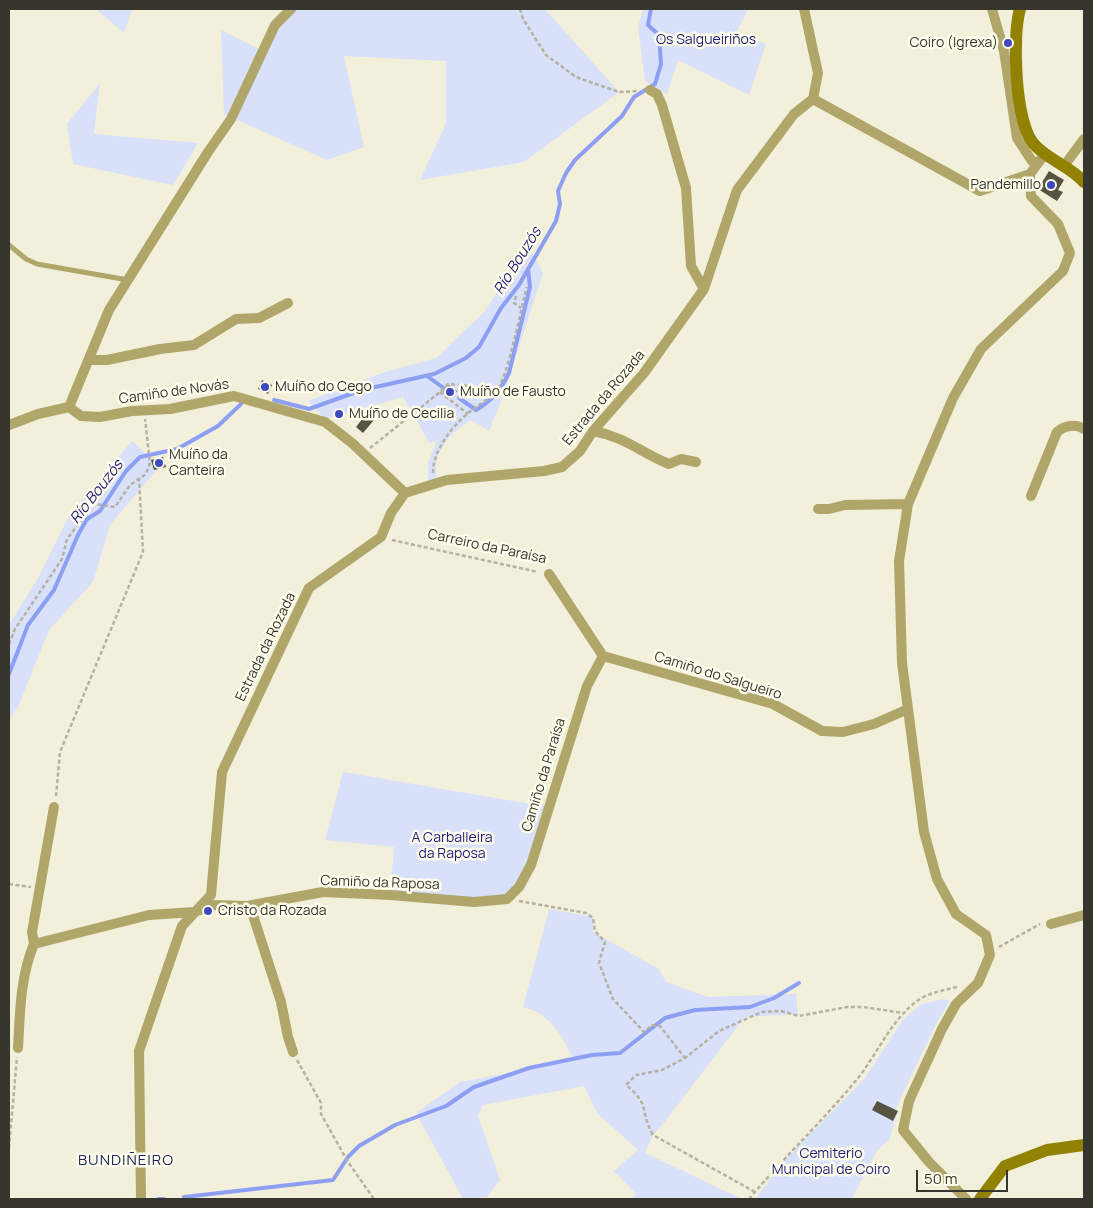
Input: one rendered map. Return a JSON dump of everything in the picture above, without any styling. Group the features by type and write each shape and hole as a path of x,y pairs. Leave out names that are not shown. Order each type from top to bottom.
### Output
{"street":[{"path":"9,426 38,414 69,407 109,310 231,119 275,25 291,9"},
{"path":"804,9 818,73 813,99 980,191 1030,174 1041,159"},
{"path":"992,9 1004,51 1017,138 1032,161 1041,159 1064,166 1075,171 1084,182"},
{"path":"1020,9 1016,21 1018,81 1022,121 1041,159"},
{"path":"645,90 657,94 662,105 686,188 691,266 704,289"},
{"name":"Estrada da Rozada","path":"405,493 447,480 544,471 562,467 580,451 593,431 644,373 704,289 737,190 794,114 813,99"},
{"path":"1064,166 1084,140"},
{"path":"966,1199 929,1162 902,1130 909,1101 942,1029 956,1004 978,982 990,955 986,935 956,914 938,879 924,832 902,663 899,561 908,504 953,398 981,349 1063,271 1070,252 1058,224 1031,196 1030,174"},
{"path":"89,360 107,360 160,349 194,345 236,319 259,318 288,303"},
{"name":"Camiño de Novás","path":"69,407 81,416 100,417 144,410 178,408 234,396 325,422 405,493"},
{"path":"1031,496 1057,432 1069,426 1079,426 1084,430"},
{"path":"593,431 630,442 656,459 670,464 681,459 696,462"},
{"path":"381,537 392,513 405,493"},
{"path":"818,509 829,510 845,505 908,504"},
{"name":"Estrada da Rozada","path":"141,1199 139,1050 182,926 211,895 222,772 309,588 381,537"},
{"name":"Carreiro da Paraísa","path":"549,574 603,656"},
{"name":"Camiño do Salgueiro","path":"603,656 772,704 822,731 843,732 866,726 908,709"},
{"name":"Camiño da Paraísa","path":"508,899 519,887 531,866 587,686 603,656"},
{"path":"18,1048 20,1003 28,959 34,944 32,932 54,807"},
{"name":"Camiño da Raposa","path":"34,944 149,915 194,912 215,905 250,906 323,892 474,902 508,899"},
{"path":"250,906 281,1002 293,1052"},
{"path":"1051,924 1084,915"},
{"path":"980,1199 1005,1166 1047,1150 1084,1145"}],"lane":[{"path":"9,245 26,259 37,264 128,280"}],"path":[{"path":"520,9 523,19 546,55 576,77 619,92 645,90"},
{"path":"433,484 433,464 444,439 469,412 498,389 504,374 527,286"},
{"path":"516,296 514,302 521,308"},
{"path":"363,454 441,392 448,384 498,389"},
{"path":"441,392 469,412"},
{"path":"9,644 15,630 62,558 67,540 95,504 112,506 122,499 130,485 149,469 150,463 144,410"},
{"path":"54,807 60,752 143,552 139,478"},
{"name":"Carreiro da Paraísa","path":"381,537 549,574"},
{"path":"9,884 40,888"},
{"path":"508,899 586,913 592,918 595,931 605,942 599,962 612,999 644,1032 652,1025 660,1026 685,1058"},
{"path":"990,955 1019,934 1044,922 1051,924"},
{"path":"749,1199 779,1163 857,1079 903,1013 930,993 978,982"},
{"path":"755,1192 653,1135 645,1121 644,1105 639,1096 626,1085 636,1075 662,1070 685,1058 719,1031 740,1019 762,1012 781,1011 799,1016 847,1007 863,1007 903,1013"},
{"path":"9,1148 18,1048"},
{"path":"293,1052 321,1103 321,1114 348,1162 374,1199"}],"green space":[{"path":"96,9 132,9 124,33"},
{"path":"291,9 545,9 619,92 524,162 420,180 446,123 446,61 344,56 364,147 327,160 224,114 221,30 263,51"},
{"name":"Os Salgueiriños","path":"643,9 748,9 736,33 766,44 749,95 678,60 667,94 645,81 638,27"},
{"path":"100,83 94,134 198,143 173,185 73,164 67,124"},
{"path":"528,245 543,273 503,396 489,431 471,420 459,428 445,443 436,463 438,483 428,486 428,463 437,440 430,444 403,397 325,419 308,401 385,372 436,358 485,311"},
{"path":"132,441 160,466 110,525 93,582 49,630 18,707 9,719 9,625 38,578 70,514"},
{"name":"A Carballeira da Raposa","path":"343,772 548,807 531,865 507,899 390,895 394,847 325,840"},
{"path":"549,909 594,917 593,932 659,969 666,982 708,997 796,994 798,1014 745,1017 653,1135 645,1153 742,1199 631,1199 636,1194 614,1171 638,1150 597,1113 584,1086 483,1105 478,1116 500,1180 487,1197 463,1199 416,1113 460,1082 574,1061 560,1035 548,1020 541,1014 523,1007"},
{"name":"Cemiterio Municipal de Coiro","path":"944,999 950,1001 937,1022 895,1110 898,1111 889,1140 877,1150 852,1199 755,1199 785,1160 865,1078 904,1018 922,1004"}],"building":[{"name":"Pandemillo","path":"1049,171 1064,180 1058,190 1063,192 1057,201 1038,189"},
{"name":"Muíño do Cego","path":"262,380 272,385 268,394 258,389"},
{"name":"Muíño de Fausto","path":"449,385 457,391 451,398 443,392"},
{"path":"366,414 374,420 363,433 356,427"},
{"name":"Muíño da Canteira","path":"163,457 166,467 154,470 151,460"},
{"path":"877,1101 898,1111 893,1121 872,1110"}],"waterway":[{"name":"Río Bouzós","path":"274,400 309,409 362,390 434,374 466,358 479,347 501,308 519,285 556,221 560,204 558,191 566,173 575,160 622,116 634,97 655,84 661,64 659,35 648,25 651,9"},
{"path":"459,398 476,410 491,399 506,379 530,287 528,269"},
{"path":"427,376 445,389"},
{"name":"Río Bouzós","path":"9,674 28,625 54,590 87,519 100,511 126,471 140,457 177,449 218,426 241,404"},
{"path":"185,1199 184,1197 333,1180 348,1157 359,1146 395,1125 446,1106 474,1087 529,1068 592,1055 620,1053 665,1018 695,1010 750,1007 774,998 799,983"},
{"path":"158,1199 164,1199"}],"place":[{"name":"Coiro (Igrexa)","path":"1008,43"},
{"name":"Pandemillo","path":"1051,185"},
{"name":"Muíño do Cego","path":"265,387"},
{"name":"Muíño de Fausto","path":"450,392"},
{"name":"Muíño de Cecilia","path":"339,414"},
{"name":"Muíño da Canteira","path":"159,463"},
{"name":"Cristo da Rozada","path":"208,911"}],"district":[{"name":"BUNDIÑEIRO","path":"126,1161"}]}
